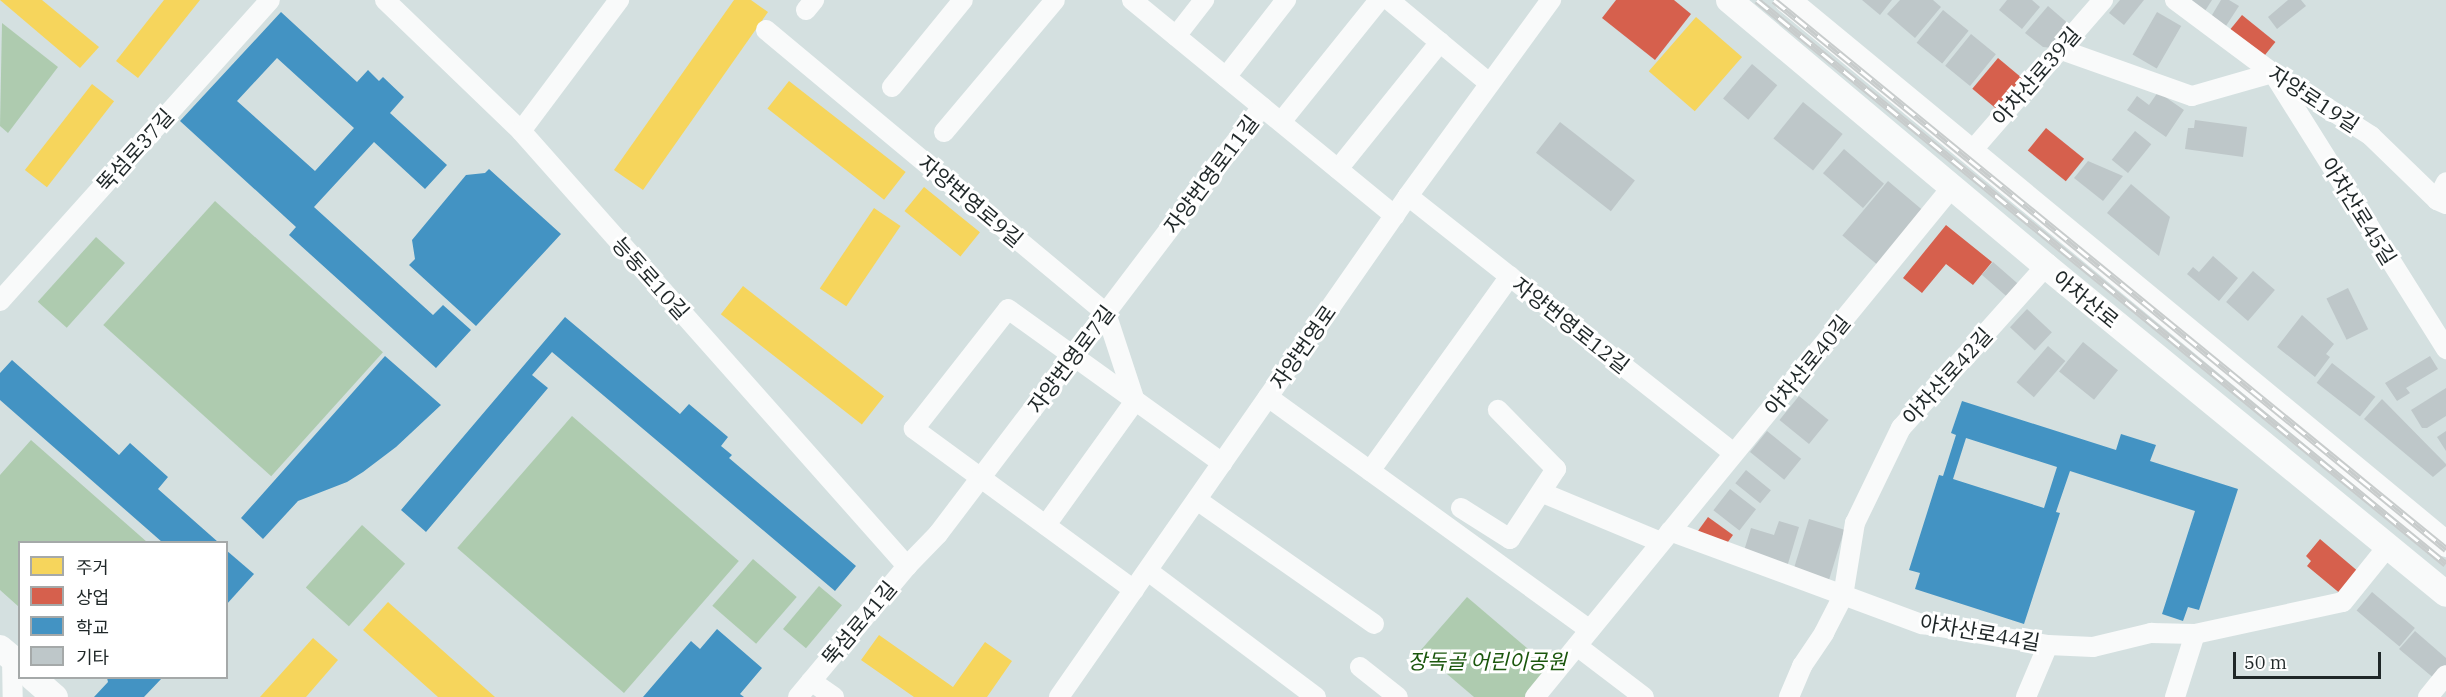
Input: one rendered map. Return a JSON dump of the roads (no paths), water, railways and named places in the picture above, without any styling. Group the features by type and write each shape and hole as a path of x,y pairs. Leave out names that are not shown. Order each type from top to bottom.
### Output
{"main road":[{"name":"아차산로","path":"1729,0 2046,267 2446,594"},
{"name":"아차산로","path":"1787,0 2446,544"},
{"path":"34,679 55,697"}],"street":[{"name":"뚝섬로37길","path":"2,295 270,0"},
{"name":"능동로10길","path":"385,0 521,131 907,566"},
{"path":"521,131 619,0"},
{"path":"892,87 963,0"},
{"path":"944,132 1055,0"},
{"name":"자양번영로11길","path":"1132,0 1395,216"},
{"path":"1176,36 1204,0"},
{"path":"1226,77 1286,0"},
{"name":"자양번영로11길","path":"1281,122 1379,0"},
{"path":"1389,0 1489,83"},
{"name":"자양번영로","path":"1059,697 1408,196 1551,0"},
{"name":"아차산로39길","path":"1970,153 2103,0"},
{"name":"자양로19길","path":"2175,0 2273,73 2371,136 2441,202"},
{"name":"자양번영로9길","path":"765,30 1106,313"},
{"path":"1338,169 1440,42"},
{"path":"2059,49 2192,96 2273,73"},
{"name":"아차산로45길","path":"2273,73 2446,349"},
{"name":"자양번영로11길","path":"1161,241 1262,107"},
{"path":"2441,202 2446,182"},
{"name":"아차산로40길","path":"1535,697 1953,187"},
{"name":"자양번영로12길","path":"1408,196 1734,453"},
{"name":"자양번영로7길","path":"907,566 938,534 1161,241"},
{"name":"아차산로42길","path":"1789,697 1802,666 1824,633 1843,596 1855,524 1900,428 2046,267"},
{"path":"1370,471 1510,276"},
{"path":"1134,590 914,429 1008,309 1222,463"},
{"path":"1106,313 1135,401"},
{"path":"1268,397 1590,630"},
{"path":"1046,525 1135,401"},
{"path":"1461,508 1510,539 1543,493 1556,469 1498,410"},
{"path":"1543,493 1666,537"},
{"path":"1197,500 1374,624"},
{"name":"아차산로44길","path":"1666,537 1922,624 2048,645 2093,647 2151,633 2195,634 2343,602 2388,546"},
{"name":"뚝섬로41길","path":"798,697 907,566"},
{"path":"1148,571 1316,697"},
{"path":"2175,697 2195,634"},
{"path":"2026,697 2048,645"},
{"path":"1577,646 1644,697"},
{"path":"10,657 13,697"},
{"path":"1360,667 1398,697"},
{"path":"2428,697 2446,675"},
{"name":"뚝섬로41길","path":"812,681 834,697"}],"railway":[{"path":"1757,0 2446,564"},
{"path":"1774,0 2446,549"}],"park label":[{"name":"장독골 어린이공원","path":"1487,661"}]}
